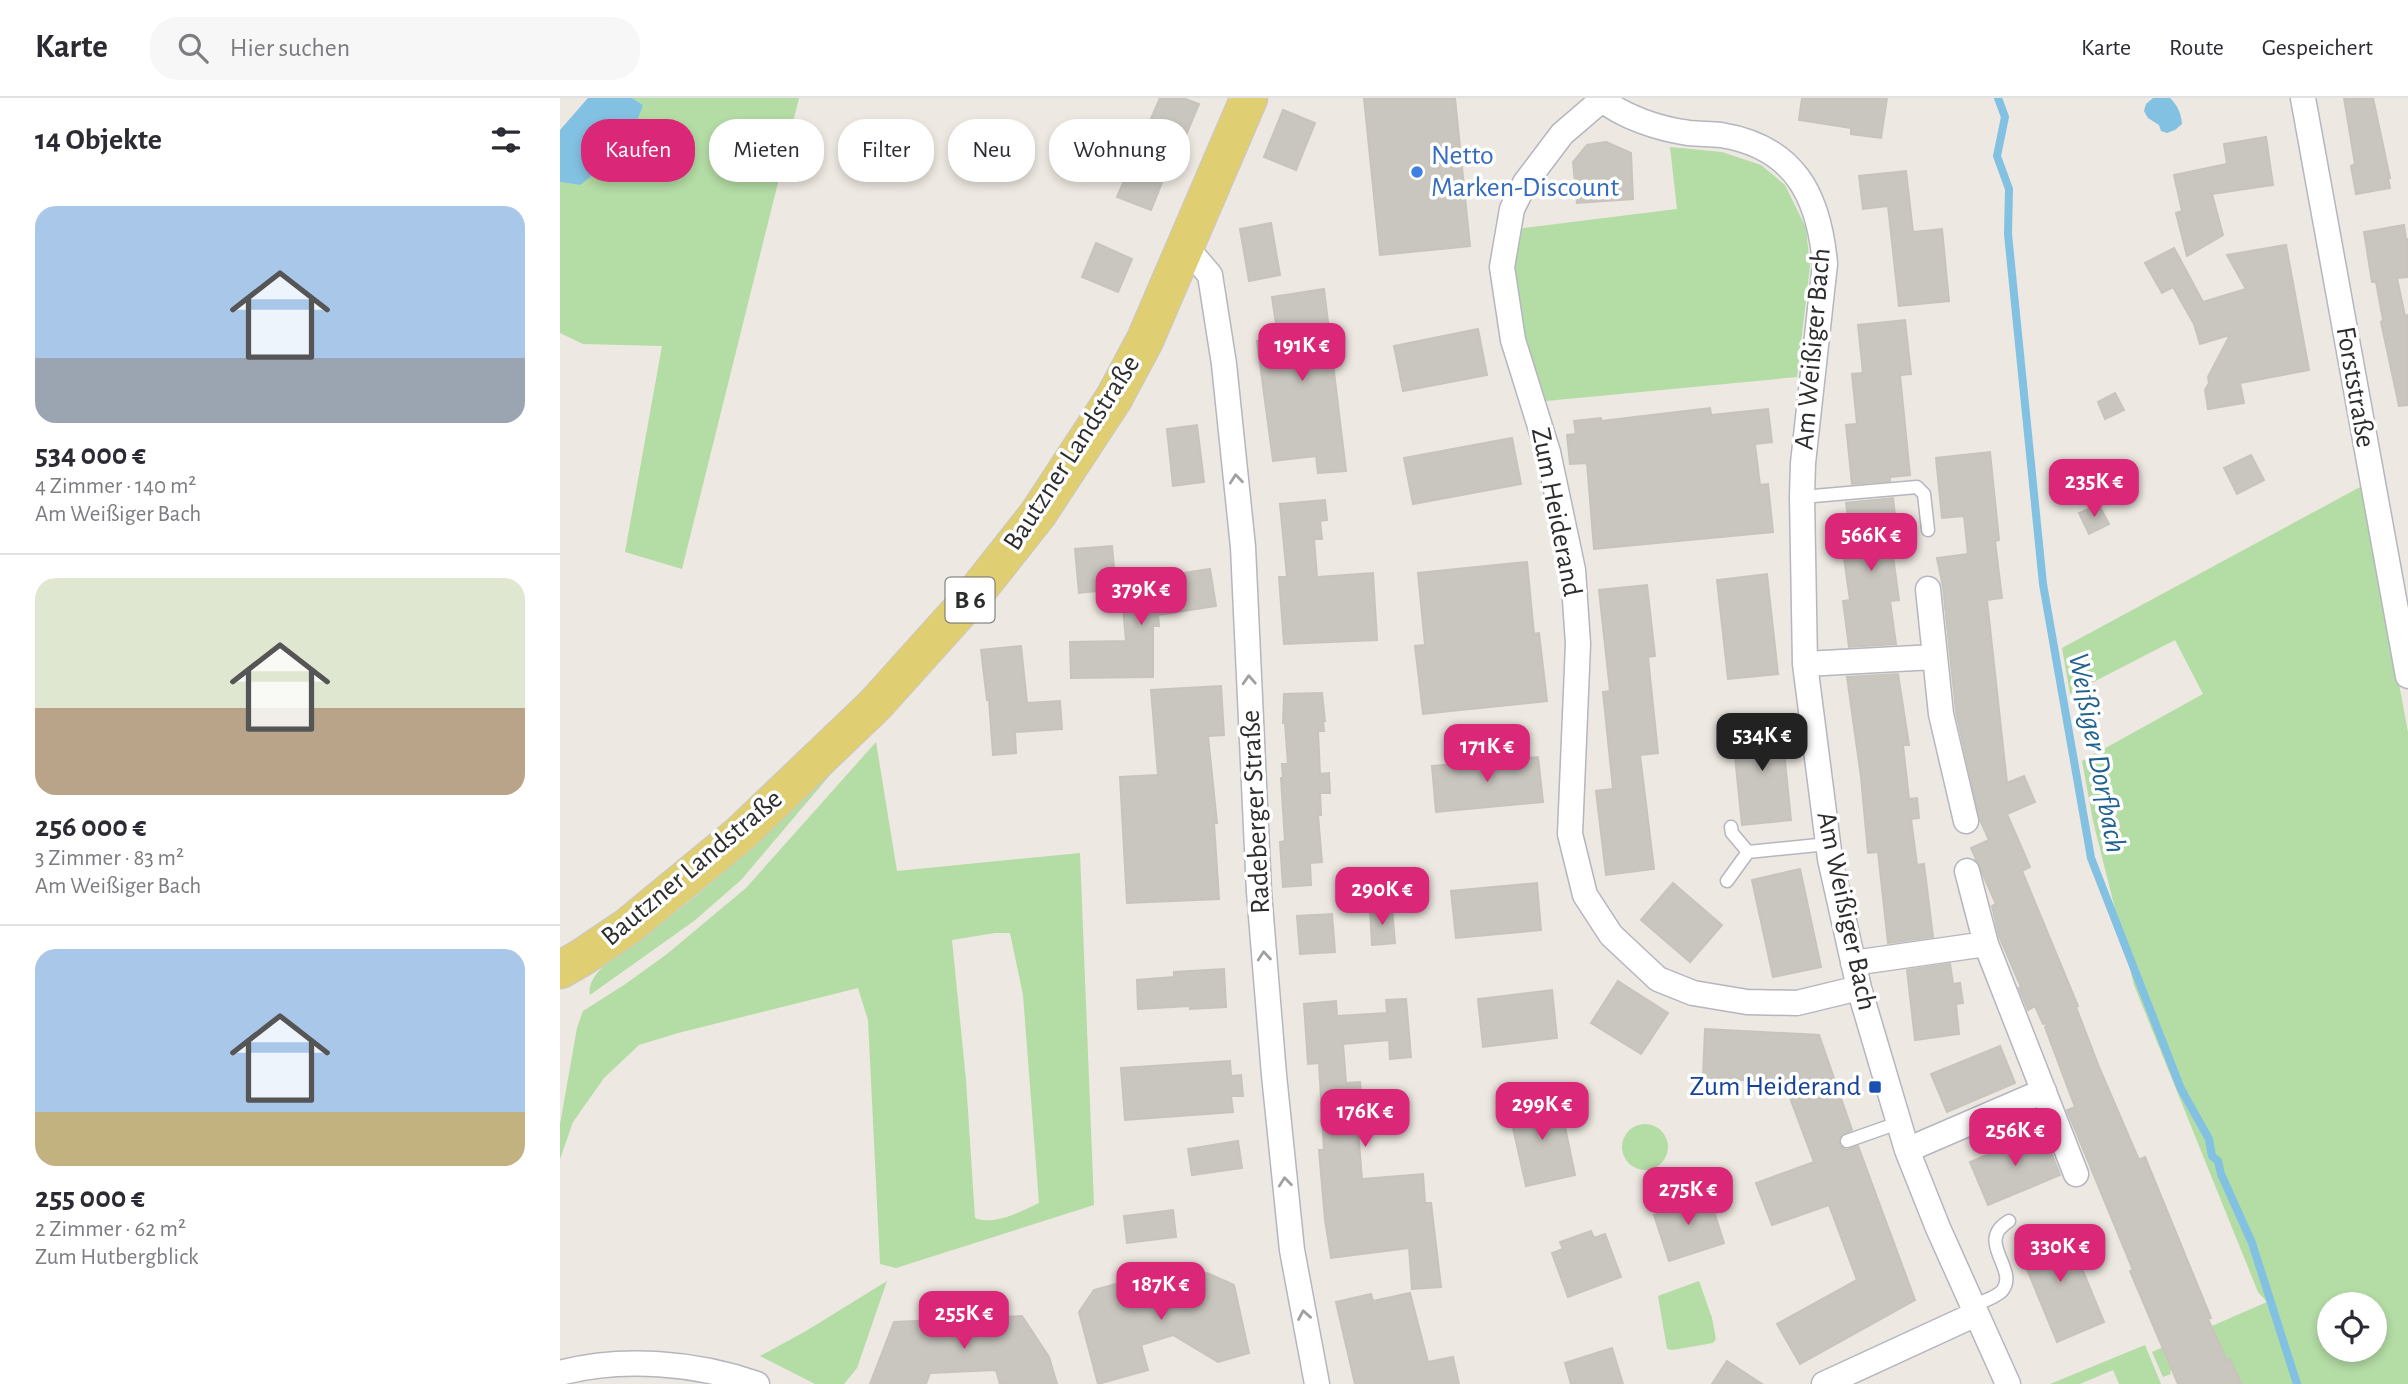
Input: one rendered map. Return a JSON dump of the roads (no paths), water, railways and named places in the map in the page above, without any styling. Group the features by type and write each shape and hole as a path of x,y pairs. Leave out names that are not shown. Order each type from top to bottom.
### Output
{"main road":[{"name":"Bautzner Landstraße","path":"560,970 627,927 740,834 875,705 974,595 1038,514 1114,398 1194,256 1249,98"}],"street":[{"name":"Forststraße","path":"2303,98 2408,676"},
{"name":"Am Weißiger Bach","path":"1602,99 1644,123 1686,133 1722,135 1752,143 1782,159 1800,180 1812,202 1822,232 1825,264 1802,497 1805,664 1828,844 1859,988 1898,1123 1974,1310 2008,1384"},
{"name":"Zum Heiderand","path":"1602,99 1562,134 1525,183 1512,209 1502,267 1513,340 1548,452 1573,570 1578,644 1570,834 1585,895 1611,935 1658,979 1693,993 1747,1002 1797,1003 1859,988"},
{"name":"Radeberger Straße","path":"1194,256 1210,275 1227,390 1243,547 1259,892 1274,1075 1292,1250 1317,1384"},
{"path":"1928,589 1941,714 1966,821"},
{"path":"1805,664 1934,657"},
{"path":"1967,871 1986,944 2076,1174"},
{"path":"1853,963 1986,944"},
{"path":"1907,1150 2044,1091"},
{"path":"1824,1384 1974,1310"},
{"path":"560,1373 616,1364 674,1366 724,1374 757,1384"}],"lane":[{"path":"1802,497 1917,487 1924,494 1928,530"},
{"path":"1731,827 1732,833 1748,852"},
{"path":"1727,881 1748,852 1828,844"},
{"path":"1847,1141 1898,1123"},
{"path":"1974,1310 2004,1288 2006,1276 1995,1241 1999,1229 2009,1221"}],"water":[{"path":"588,98 632,98 643,105 638,119 581,119 581,182 584,182 580,185 560,182 560,130"},
{"path":"2153,98 2170,98 2179,110 2182,124 2167,133 2161,131 2159,125 2148,118 2144,111 2146,104"}],"waterway":[{"name":"Weißiger Dorfbach","path":"1998,98 2005,117 1997,156 2009,189 2008,234 2043,584 2091,858 2181,1089 2209,1139 2212,1156 2218,1161 2221,1174 2252,1243 2297,1384"}],"place":[{"name":"Netto Marken-Discount","path":"1417,172"},
{"name":"Zum Heiderand","path":"1875,1087"}]}
